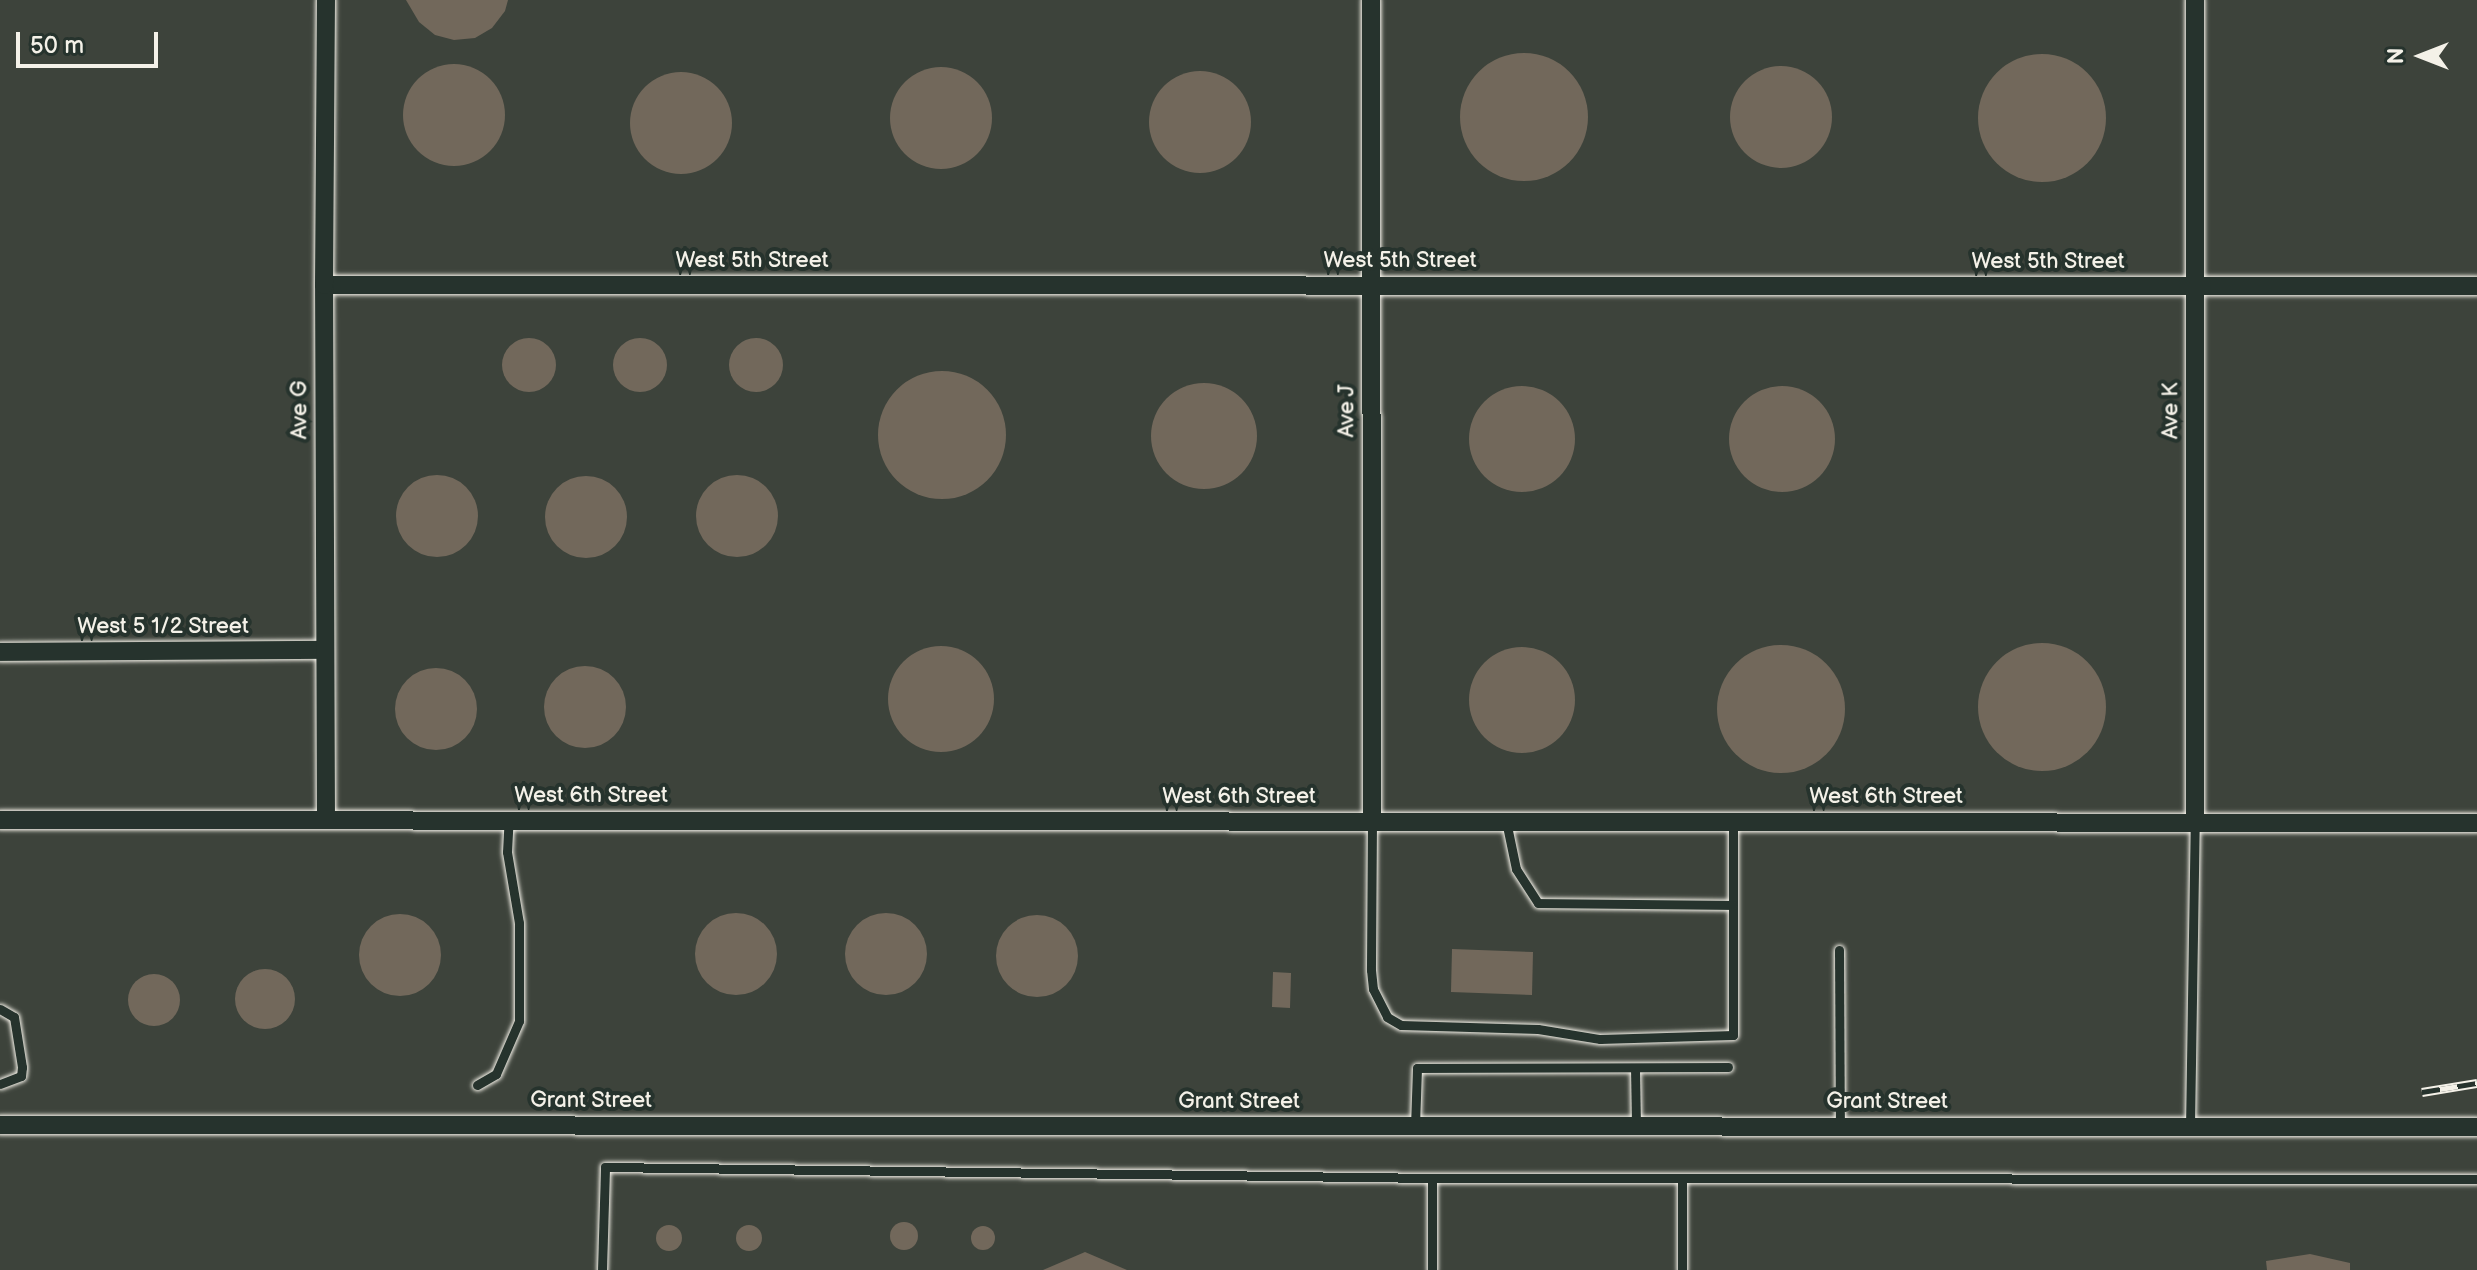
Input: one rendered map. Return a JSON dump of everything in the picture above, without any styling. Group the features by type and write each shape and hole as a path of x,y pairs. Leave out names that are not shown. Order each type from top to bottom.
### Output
{"street":[{"name":"Ave G","path":"326,0 326,819"},
{"name":"Ave J","path":"1371,0 1372,821"},
{"name":"Ave K","path":"2195,0 2195,821"},
{"name":"West 5th Street","path":"324,285 2477,286"},
{"name":"West 5 1/2 Street","path":"0,652 325,650"},
{"name":"West 6th Street","path":"0,820 2477,823"},
{"name":"Grant Street","path":"0,1125 2477,1127"}],"lane":[{"path":"477,1085 496,1074 519,1021 519,923 507,852 509,819"},
{"path":"1372,821 1373,989 1387,1017 1401,1025 1538,1029 1600,1039 1733,1035 1733,821"},
{"path":"1506,821 1516,869 1538,903 1733,905"},
{"path":"2190,1127 2195,821"},
{"path":"1839,950 1840,1126"},
{"path":"0,1009 14,1017 22,1067 21,1076 0,1084"},
{"path":"1415,1126 1417,1068 1728,1067"},
{"path":"1635,1068 1636,1126"},
{"path":"602,1270 605,1167 1432,1178 2477,1179"},
{"path":"1432,1178 1432,1270"},
{"path":"1682,1178 1682,1270"}],"shaded area":[{"path":"0,0 2477,0 2477,1270 0,1270"}],"building":[{"path":"406,0 508,0 505,11 492,28 475,38 454,40 435,35 419,22"},
{"path":"1524,53 1549,57 1570,71 1584,92 1588,117 1584,142 1570,163 1549,177 1524,181 1499,177 1478,163 1464,142 1460,117 1464,92 1478,71 1499,57"},
{"path":"2042,54 2067,59 2088,72 2101,93 2106,118 2101,143 2088,164 2067,177 2042,182 2017,177 1996,164 1983,143 1978,118 1983,93 1996,72 2017,59"},
{"path":"454,64 474,67 497,86 502,95 505,115 502,135 483,158 474,163 454,166 434,163 411,144 406,135 403,115 406,95 425,72 434,67"},
{"path":"1781,66 1801,69 1824,88 1829,97 1832,117 1829,137 1810,160 1801,165 1781,168 1761,165 1738,146 1733,137 1730,117 1733,97 1752,74 1761,69"},
{"path":"941,67 970,75 984,89 992,118 984,147 970,161 941,169 912,161 898,147 890,118 898,89 912,75"},
{"path":"1200,71 1220,74 1243,93 1248,102 1251,122 1248,142 1229,165 1220,170 1200,173 1180,170 1157,151 1152,142 1149,122 1152,102 1171,79 1180,74"},
{"path":"681,72 701,75 724,94 729,103 732,123 729,143 710,166 701,171 681,174 661,171 638,152 633,143 630,123 633,103 652,80 661,75"},
{"path":"529,338 548,346 556,365 548,384 529,392 510,384 502,365 510,346"},
{"path":"640,338 659,346 667,365 659,384 640,392 621,384 613,365 621,346"},
{"path":"756,338 775,346 783,365 775,384 756,392 737,384 729,365 737,346"},
{"path":"942,371 966,376 987,390 1001,411 1006,435 1001,459 987,480 966,494 942,499 918,494 897,480 883,459 878,435 883,411 897,390 918,376"},
{"path":"1204,383 1224,387 1241,399 1253,416 1257,436 1253,456 1241,473 1224,485 1204,489 1184,485 1167,473 1155,456 1151,436 1155,416 1167,399 1184,387"},
{"path":"1522,386 1542,390 1559,402 1571,419 1575,439 1571,459 1559,476 1542,488 1522,492 1502,488 1485,476 1473,459 1469,439 1473,419 1485,402 1502,390"},
{"path":"1782,386 1802,390 1819,402 1831,419 1835,439 1831,459 1819,476 1802,488 1782,492 1762,488 1745,476 1733,459 1729,439 1733,419 1745,402 1762,390"},
{"path":"437,475 453,478 466,487 475,500 478,516 475,532 466,545 453,554 437,557 421,554 408,545 399,532 396,516 399,500 408,487 421,478"},
{"path":"737,475 753,478 766,487 775,500 778,516 775,532 766,545 753,554 737,557 721,554 708,545 699,532 696,516 699,500 708,487 721,478"},
{"path":"586,476 602,479 615,488 624,501 627,517 624,533 615,546 602,555 586,558 570,555 557,546 548,533 545,517 548,501 557,488 570,479"},
{"path":"2042,643 2067,647 2088,661 2102,682 2106,707 2102,732 2088,753 2067,767 2042,771 2017,767 1996,753 1982,732 1978,707 1982,682 1996,661 2017,647"},
{"path":"1781,645 1806,649 1827,663 1841,684 1845,709 1841,734 1827,755 1806,769 1781,773 1756,769 1735,755 1721,734 1717,709 1721,684 1735,663 1756,649"},
{"path":"941,646 961,650 978,662 990,679 994,699 990,719 978,736 961,748 941,752 921,748 904,736 892,719 888,699 892,679 904,662 921,650"},
{"path":"1522,647 1542,651 1559,663 1571,680 1575,700 1571,720 1559,737 1542,749 1522,753 1502,749 1485,737 1473,720 1469,700 1473,680 1485,663 1502,651"},
{"path":"585,666 601,669 614,678 623,691 626,707 623,723 614,736 601,745 585,748 569,745 556,736 547,723 544,707 547,691 556,678 569,669"},
{"path":"436,668 452,671 465,680 474,693 477,709 474,725 465,738 452,747 436,750 420,747 407,738 398,725 395,709 398,693 407,680 420,671"},
{"path":"736,913 752,916 765,925 774,938 777,954 774,970 765,983 752,992 736,995 720,992 707,983 698,970 695,954 698,938 707,925 720,916"},
{"path":"886,913 902,916 915,925 924,938 927,954 924,970 915,983 902,992 886,995 870,992 857,983 848,970 845,954 848,938 857,925 870,916"},
{"path":"400,914 416,917 429,926 438,939 441,955 438,971 429,984 416,993 400,996 384,993 371,984 362,971 359,955 362,939 371,926 384,917"},
{"path":"1037,915 1053,918 1066,927 1075,940 1078,956 1075,972 1066,985 1053,994 1037,997 1021,994 1008,985 999,972 996,956 999,940 1008,927 1021,918"},
{"path":"1452,949 1533,952 1532,995 1451,992"},
{"path":"265,969 276,971 286,978 293,988 293,1010 286,1020 276,1027 265,1029 254,1027 244,1020 237,1010 235,999 237,988 244,978 254,971"},
{"path":"1273,972 1291,973 1290,1008 1272,1007"},
{"path":"154,974 172,982 180,1000 172,1018 154,1026 136,1018 128,1000 136,982"},
{"path":"904,1222 914,1226 918,1236 914,1246 904,1250 894,1246 890,1236 894,1226"},
{"path":"669,1225 678,1229 682,1238 678,1247 669,1251 660,1247 656,1238 660,1229"},
{"path":"749,1225 758,1229 762,1238 758,1247 749,1251 740,1247 736,1238 740,1229"},
{"path":"983,1226 992,1229 995,1238 992,1247 983,1250 974,1247 971,1238 974,1229"},
{"path":"1085,1252 1127,1270 1043,1270"},
{"path":"2310,1254 2350,1263 2350,1270 2267,1270 2266,1261"}],"railway":[{"path":"2422,1092 2477,1083"}]}
